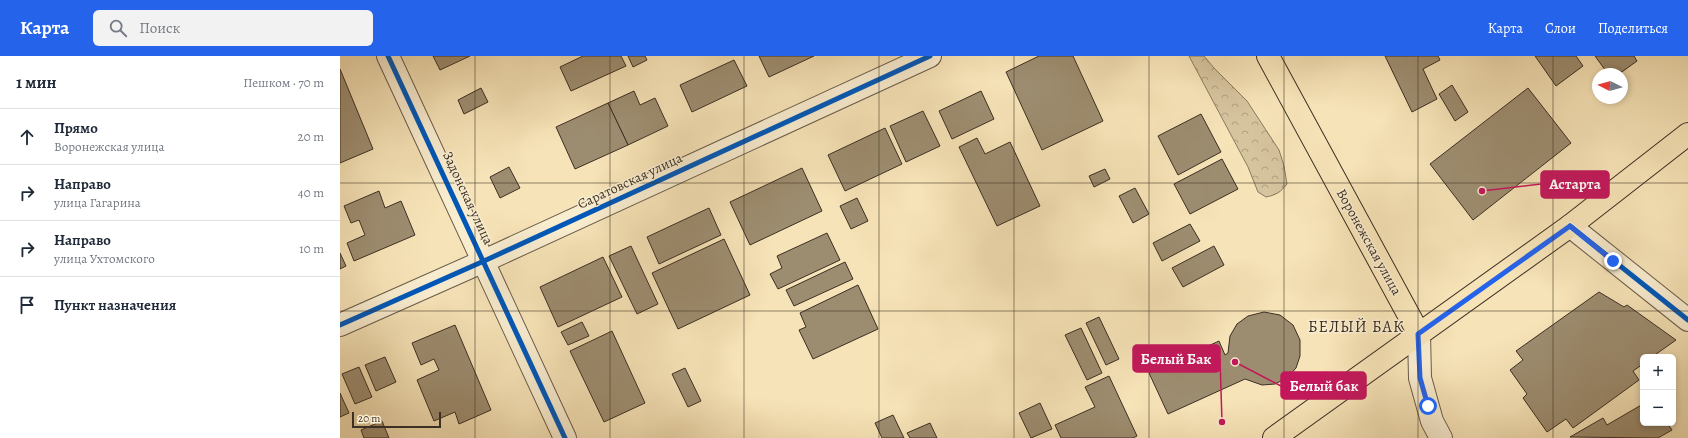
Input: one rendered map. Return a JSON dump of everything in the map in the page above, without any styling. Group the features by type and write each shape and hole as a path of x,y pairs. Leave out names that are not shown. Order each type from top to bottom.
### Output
{"main road":[{"name":"Воронежская улица","path":"1268,56 1418,334"},
{"path":"1274,438 1570,226 1688,134"}],"street":[{"name":"Задонская улица","path":"388,56 565,438"},
{"name":"Саратовская улица","path":"340,325 484,261 930,56"},
{"path":"1570,226 1688,320"},
{"name":"Воронежская улица","path":"1418,334 1420,378 1432,421 1442,438"}],"green space":[{"path":"1189,56 1204,56 1247,101 1279,150 1284,166 1287,184 1278,193 1266,197 1258,192 1248,167"}],"building":[{"path":"433,56 470,56 440,70"},
{"path":"583,56 621,56 626,66 571,91 560,67"},
{"path":"628,56 645,56 647,60 633,67"},
{"path":"759,56 814,56 769,77"},
{"path":"1039,56 1073,56 1103,121 1042,150 1006,72"},
{"path":"1385,56 1438,56 1440,60 1423,69 1437,99 1412,112"},
{"path":"1535,56 1576,56 1583,66 1556,86"},
{"path":"1595,56 1634,56 1637,61 1627,68 1604,68"},
{"path":"734,60 747,86 692,112 680,85"},
{"path":"340,69 373,149 340,163"},
{"path":"1452,85 1468,112 1455,121 1439,94"},
{"path":"481,88 488,102 464,114 458,100"},
{"path":"1528,88 1571,143 1473,220 1430,164"},
{"path":"634,91 640,105 655,98 668,126 628,145 608,103"},
{"path":"981,91 994,119 952,139 939,111"},
{"path":"608,103 628,145 575,169 556,127"},
{"path":"923,111 940,146 906,162 890,126"},
{"path":"1201,114 1221,152 1178,175 1158,136"},
{"path":"885,128 902,164 845,191 828,155"},
{"path":"977,138 985,154 1010,142 1040,206 997,226 959,147"},
{"path":"1222,159 1238,189 1190,214 1174,184"},
{"path":"509,167 520,188 500,198 490,177"},
{"path":"802,168 822,211 750,245 730,202"},
{"path":"1105,169 1110,179 1094,187 1089,176"},
{"path":"1135,188 1149,214 1133,223 1119,196"},
{"path":"379,191 385,208 401,201 415,235 354,261 347,243 365,235 359,220 351,223 344,206"},
{"path":"857,198 868,221 851,229 840,206"},
{"path":"709,208 721,235 659,264 647,237"},
{"path":"1190,224 1200,241 1162,261 1153,243"},
{"path":"827,233 840,260 778,289 770,274 782,268 777,256"},
{"path":"724,239 750,295 678,329 652,273"},
{"path":"631,246 658,304 637,314 609,256"},
{"path":"1214,246 1224,265 1183,287 1172,268"},
{"path":"340,253 346,266 340,269"},
{"path":"603,257 622,297 558,327 540,287"},
{"path":"845,262 853,279 794,306 786,290"},
{"path":"858,285 878,329 813,359 799,330 806,327 800,313"},
{"path":"1599,292 1624,307 1627,305 1676,340 1656,354 1640,354 1640,366 1633,371 1639,380 1573,428 1566,419 1547,432 1523,398 1527,394 1510,370 1523,360 1516,351"},
{"name":"БЕЛЫЙ БАК","path":"1264,312 1280,315 1293,325 1300,340 1300,356 1296,368 1287,378 1275,384 1262,385 1245,379 1168,414 1149,373 1219,341 1225,355 1228,353 1230,336 1237,324 1248,316"},
{"path":"1099,317 1119,359 1106,365 1086,323"},
{"path":"582,322 589,336 568,345 561,332"},
{"path":"455,325 491,410 459,424 455,412 434,421 417,380 439,370 434,359 421,365 412,343"},
{"path":"1081,328 1102,373 1087,380 1065,335"},
{"path":"612,331 645,403 604,422 570,351"},
{"path":"385,357 396,382 376,391 365,365"},
{"path":"359,367 372,397 355,404 342,374"},
{"path":"685,368 701,401 688,407 672,374"},
{"path":"1109,376 1137,436 1133,438 1061,438 1055,425 1095,407 1085,387"},
{"path":"340,393 349,413 340,417"},
{"path":"1040,403 1052,429 1031,438 1019,413"},
{"path":"1640,406 1640,426 1669,426 1672,430 1658,438 1570,437 1603,418 1607,425"},
{"path":"893,415 904,438 882,438 875,423"},
{"path":"382,421 389,438 364,438 361,430"},
{"path":"930,423 937,438 910,438 907,433"}],"cycle path":[{"path":"388,56 565,438"},
{"path":"340,325 484,261 930,56"},
{"path":"1570,226 1688,320"}],"place":[{"name":"Астарта","path":"1482,191"},
{"name":"Белый бак","path":"1235,362"},
{"name":"Белый Бак","path":"1222,422"}],"district":[{"name":"БЕЛЫЙ БАК","path":"1356,327"}],"route":[{"path":"1428,406 1420,378 1418,334 1570,226 1613,261"}]}
